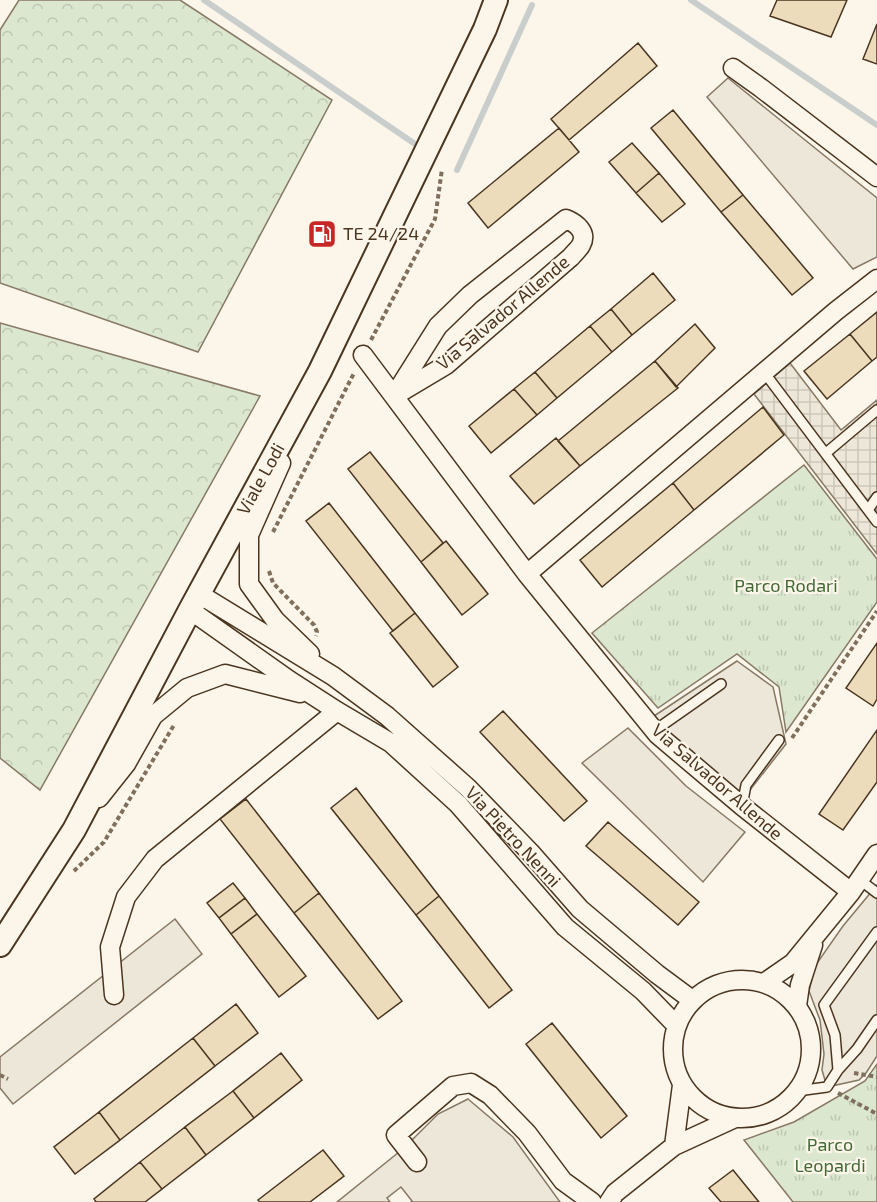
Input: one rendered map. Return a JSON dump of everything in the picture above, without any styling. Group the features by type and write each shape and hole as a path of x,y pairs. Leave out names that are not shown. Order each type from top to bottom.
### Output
{"street":[{"name":"Viale Lodi","path":"0,945 74,830 194,602 320,371 485,29 496,0"},
{"path":"733,68 877,177"},
{"name":"Via Salvador Allende","path":"566,219 578,224 583,233 582,244 572,257 446,364 394,396 438,326 470,295 566,219"},
{"path":"526,574 836,311 877,279"},
{"name":"Via Salvador Allende","path":"363,355 526,574 654,731 742,806 856,886"},
{"name":"Via Pietro Nenni","path":"320,371 249,535 249,584 275,620 333,676 387,716 468,788 530,852 580,909 657,974 692,1000"},
{"name":"Via Pietro Nenni","path":"194,602 333,676"},
{"name":"Via Pietro Nenni","path":"194,602 316,697 391,743 458,804 565,927 643,991 676,1025"},
{"name":"Via Pietro Nenni","path":"74,830 126,764 153,716 187,687 225,674 316,697"},
{"path":"114,995 110,947 126,897 155,859 336,711"},
{"path":"764,983 793,963 856,886 877,854"},
{"path":"797,1006 800,985 817,932"},
{"path":"745,979 764,983 782,992 797,1006 805,1019 811,1048 810,1063 797,1091 783,1104 766,1114 735,1118 719,1114 704,1107 689,1094 676,1073 672,1049 676,1025 692,1000 708,988 726,981 745,979"},
{"path":"417,1162 396,1135 453,1086 471,1083 490,1095 527,1133 563,1181 592,1202"},
{"path":"674,1146 682,1084"},
{"path":"609,1202 615,1193 674,1146 735,1118"}],"lane":[{"path":"770,380 877,522"},
{"path":"826,453 877,410"},
{"path":"868,510 877,497"},
{"path":"654,731 721,684"},
{"path":"742,806 746,785 779,740"},
{"path":"856,886 877,893"},
{"path":"838,1070 835,1035 824,1005 877,932"},
{"path":"797,1091 827,1087 877,1020"}],"path":[{"path":"270,539 435,219 442,163"},
{"path":"266,563 273,583 314,625 317,632 315,640 307,651"},
{"path":"779,740 790,741 877,611"},
{"path":"70,876 104,842 178,718"},
{"path":"838,1070 877,1077"},
{"path":"0,1076 8,1079"},
{"path":"827,1087 877,1114"}],"green space":[{"path":"19,0 180,0 332,100 198,352 0,283 0,30"},
{"path":"0,323 260,396 40,790 0,758"},
{"name":"Parco Rodari","path":"804,465 877,559 877,602 786,732 779,687 737,654 658,708 592,633"},
{"name":"Parco Leopardi","path":"877,1064 877,1202 793,1202 744,1140 794,1122 865,1081"}],"shaded area":[{"path":"728,78 877,198 877,257 853,269 707,97"},
{"path":"790,363 841,430 877,400 877,554 754,394"},
{"path":"737,661 773,687 786,744 743,799 689,754 654,716"},
{"path":"628,728 686,786 745,832 703,882 582,763"},
{"path":"877,885 877,1056 859,1080 827,1087 822,1070 824,1054 820,1020 809,991 815,966 843,926"},
{"path":"175,919 202,954 13,1104 0,1088 0,1057"},
{"path":"468,1099 513,1137 560,1202 411,1202 401,1187 387,1198 390,1202 337,1202 404,1148 438,1114"}],"building":[{"path":"777,0 847,0 831,37 770,16"},
{"path":"877,24 877,64 863,59"},
{"path":"638,43 657,66 569,140 551,119"},
{"path":"673,110 743,195 721,212 651,128"},
{"path":"559,128 579,152 488,228 468,203"},
{"path":"632,143 659,173 636,193 609,162"},
{"path":"659,173 685,204 662,222 636,193"},
{"path":"743,195 813,278 792,295 721,212"},
{"path":"653,273 675,300 632,335 611,309"},
{"path":"611,309 632,335 612,352 590,326"},
{"path":"877,312 877,357 872,361 850,334"},
{"path":"695,324 715,348 676,387 655,361"},
{"path":"590,326 612,352 557,398 535,372"},
{"path":"850,334 872,361 827,399 804,371"},
{"path":"655,361 678,388 580,466 558,441"},
{"path":"535,372 557,398 537,415 514,389"},
{"path":"514,389 537,415 491,453 469,426"},
{"path":"763,407 784,435 694,510 673,483"},
{"path":"556,438 580,466 534,504 510,476"},
{"path":"370,452 443,543 421,562 348,469"},
{"path":"673,483 694,510 602,587 580,560"},
{"path":"329,503 415,613 393,631 306,521"},
{"path":"446,541 488,594 462,615 421,562"},
{"path":"415,613 458,667 433,687 390,633"},
{"path":"877,643 877,699 873,706 846,688"},
{"path":"503,711 587,801 564,821 480,732"},
{"path":"877,730 877,782 843,830 819,814"},
{"path":"356,788 439,896 416,915 331,808"},
{"path":"246,799 319,893 294,913 220,819"},
{"path":"608,822 699,902 678,925 586,846"},
{"path":"233,883 245,898 219,918 207,903"},
{"path":"319,893 402,1001 378,1019 294,913"},
{"path":"439,896 512,990 489,1008 416,915"},
{"path":"245,898 257,914 231,934 219,918"},
{"path":"257,914 306,976 279,997 231,934"},
{"path":"236,1004 258,1033 215,1066 193,1038"},
{"path":"552,1023 627,1116 601,1138 526,1044"},
{"path":"193,1038 215,1066 120,1140 99,1112"},
{"path":"281,1053 302,1080 254,1118 233,1091"},
{"path":"233,1091 254,1118 206,1155 185,1127"},
{"path":"99,1112 120,1140 75,1174 54,1147"},
{"path":"185,1127 206,1155 162,1189 140,1162"},
{"path":"323,1150 344,1176 310,1202 260,1202 258,1200"},
{"path":"140,1162 162,1189 145,1202 96,1202 94,1199"},
{"path":"733,1170 759,1202 721,1202 709,1188"}],"waterway":[{"path":"204,0 415,144"},
{"path":"691,0 877,125"},
{"path":"457,170 532,5"}],"place":[{"name":"TE 24/24","path":"322,234"}]}
